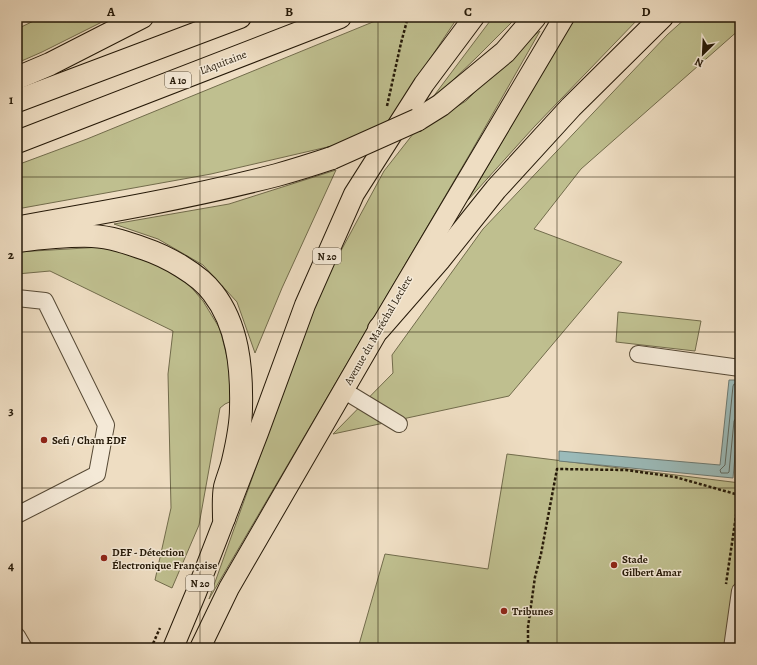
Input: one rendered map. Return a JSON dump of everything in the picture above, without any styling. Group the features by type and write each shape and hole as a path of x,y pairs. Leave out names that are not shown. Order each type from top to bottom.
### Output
{"highway":[{"path":"17,78 50,64 142,17"},
{"path":"17,101 240,17"},
{"name":"L'Aquitaine","path":"17,142 340,17"},
{"path":"17,228 162,202 230,187 278,175 332,158 417,120 441,105 505,52 535,17"},
{"path":"379,329 440,258 506,177 571,107 662,17"},
{"path":"17,241 54,237 92,236 112,239 155,252 178,264 196,276 213,292 228,320 237,345 241,378 240,428 233,462 224,489 224,518"}],"main road":[{"name":"N 20","path":"173,648 258,433 305,305 354,194 424,84 474,17"},
{"name":"Avenue du Maréchal Leclerc","path":"200,648 228,588 275,510 343,390 564,17"}],"lane":[{"path":"17,298 45,301 106,425 97,474 17,515"},
{"path":"638,354 740,368"},
{"path":"343,390 399,424"},
{"path":"732,648 733,589"},
{"path":"17,636 24,648"}],"path":[{"path":"528,648 528,627 535,576 541,554 558,469 626,470 674,477 740,495 733,589"}],"green space":[{"path":"42,17 112,17 17,63 17,29"},
{"path":"385,17 458,17 389,120 349,142 211,174 17,209 17,165 87,139"},
{"path":"493,17 517,17 427,105"},
{"path":"572,17 640,17 534,127 468,200 513,123"},
{"path":"687,17 740,17 740,29 581,169 534,229 622,262 509,396 333,434 393,373 392,355 483,229 667,35"},
{"path":"540,31 471,152 209,599 323,284 384,171 413,134 466,101 527,40"},
{"path":"336,170 282,288 255,353 237,302 203,265 158,239 114,224 229,204"},
{"path":"102,247 143,256 184,279 203,301 220,329 230,369 234,400 220,408 199,525 172,588 155,580 171,508 168,374 173,331 50,271 17,274 17,252"},
{"path":"618,312 701,321 695,351 616,342"},
{"name":"Stade Gilbert Amar","path":"507,454 740,483 740,648 358,648 385,554 488,569"}],"water":[{"path":"729,380 740,380 740,401 733,478 559,461 559,451 720,465"}],"place":[{"name":"Sefi / Cham EDF","path":"44,440"},
{"name":"DEF - Détection Électronique Française","path":"104,558"},
{"name":"Stade Gilbert Amar","path":"614,565"},
{"name":"Tribunes","path":"504,611"}]}
